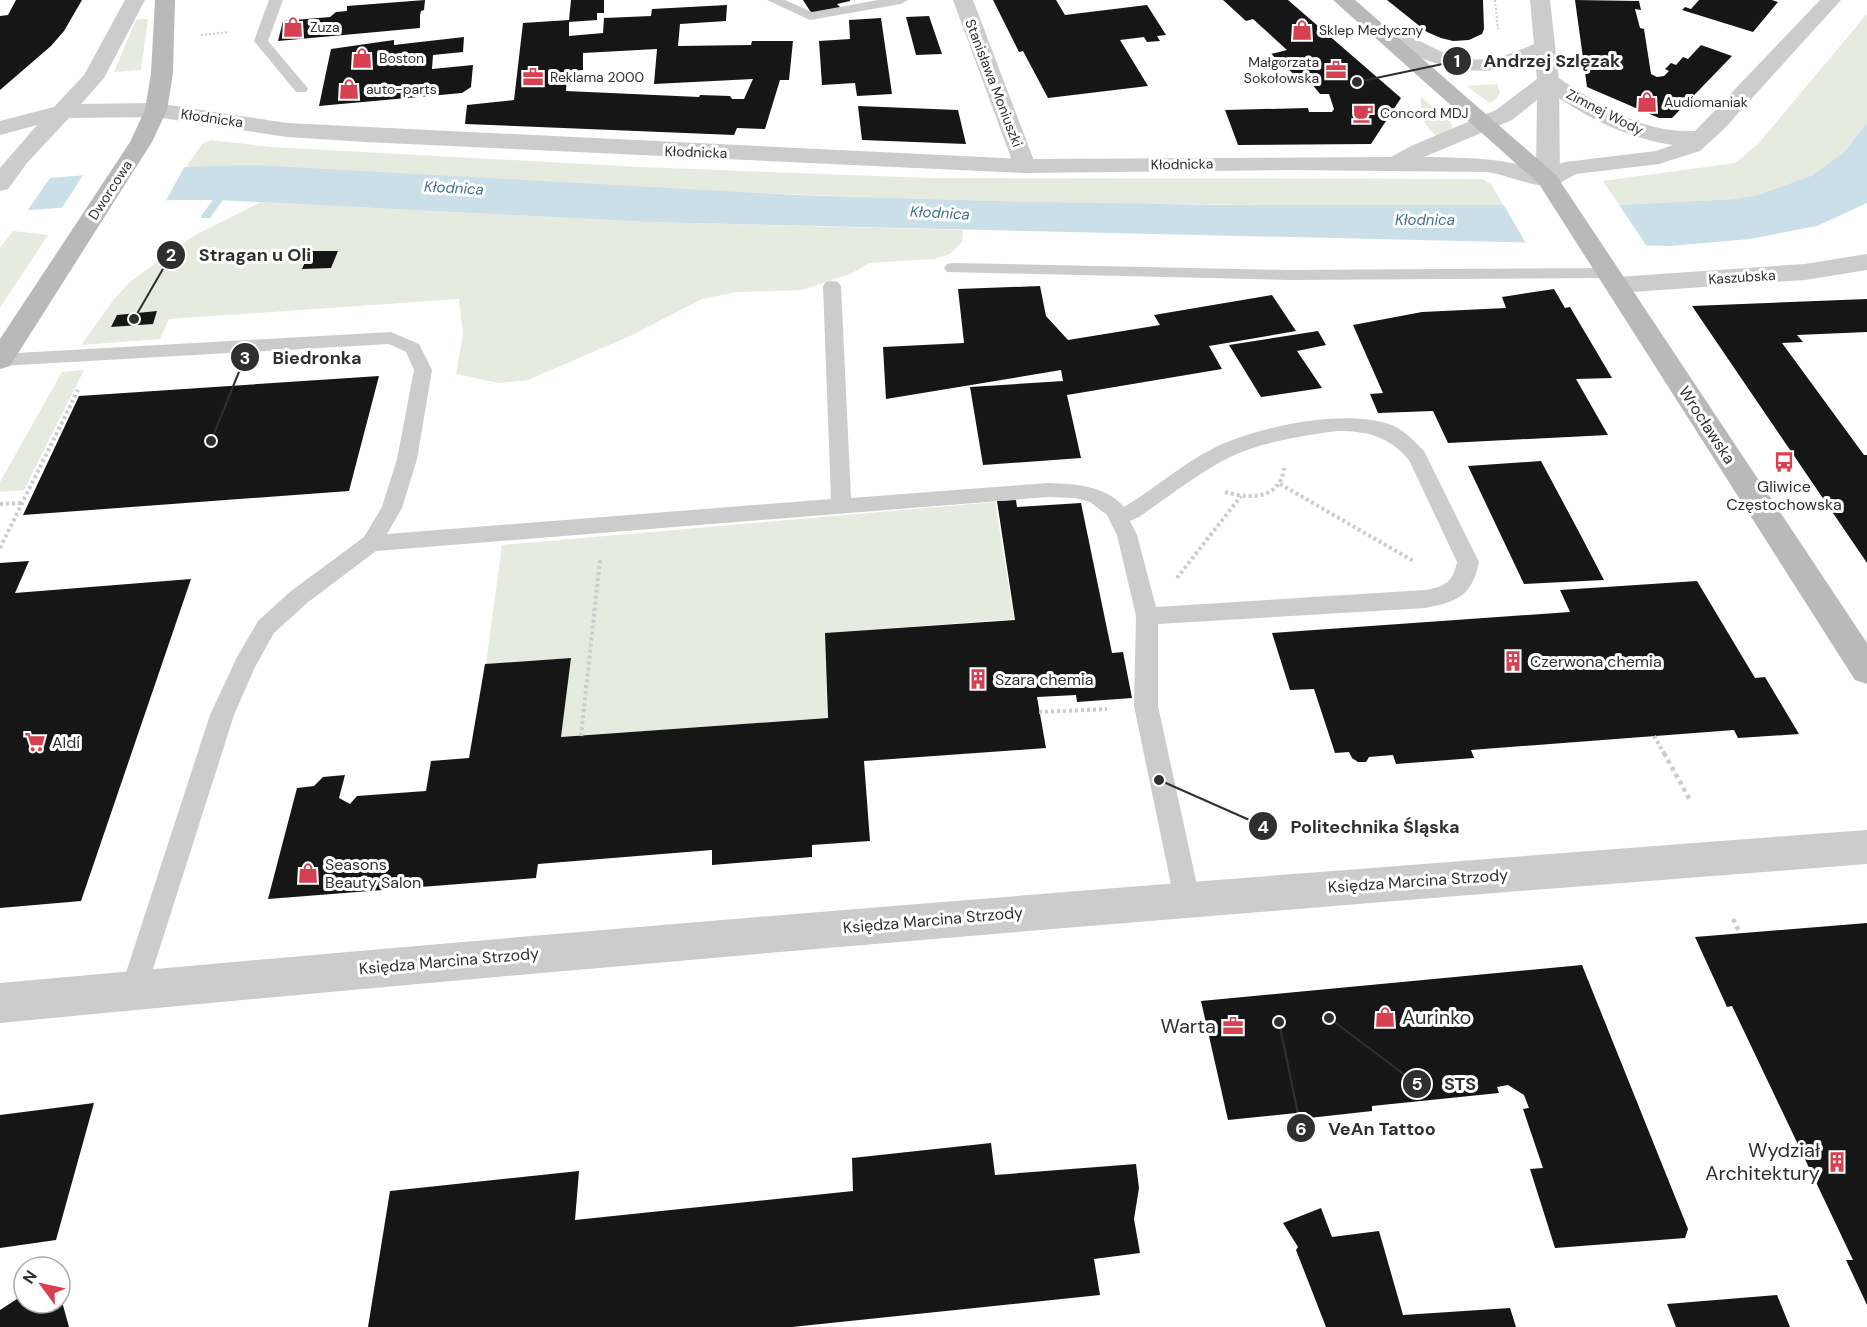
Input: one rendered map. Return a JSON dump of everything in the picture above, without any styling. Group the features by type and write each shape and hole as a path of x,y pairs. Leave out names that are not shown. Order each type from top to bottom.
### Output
{"main road":[{"name":"Dworcowa","path":"0,360 141,142 156,110 162,73 165,0"},
{"name":"Wrocławska","path":"1343,0 1548,180 1867,670"}],"street":[{"path":"0,184 19,158 93,78 135,0"},
{"name":"Stanisława Moniuszki","path":"963,0 1025,166"},
{"path":"1540,0 1548,81 1548,180"},
{"name":"Zimnej Wody","path":"1548,180 1561,171 1573,167 1659,157 1692,146 1716,124 1831,0"},
{"path":"1384,34 1433,58 1465,67 1490,66 1546,47"},
{"name":"Kłodnicka","path":"1397,164 1419,151 1504,115 1548,81"},
{"name":"Zimnej Wody","path":"1548,81 1594,109 1643,132 1675,139 1701,138"},
{"name":"Kłodnicka","path":"0,128 64,111 156,110 288,130 365,135 1025,166 1397,164 1505,167 1548,180"},
{"name":"Kaszubska","path":"1609,273 1805,272 1867,262"},
{"name":"Księdza Marcina Strzody","path":"0,1003 501,956 1187,899 1867,847"}],"lane":[{"path":"276,0 261,41 302,89"},
{"path":"774,0 810,16 901,0"},
{"path":"953,268 1287,275 1609,273"},
{"path":"832,286 841,506"},
{"path":"0,360 391,338 413,348 423,370 407,459 392,508 371,543 299,597 266,627 245,664 222,715 134,991"},
{"path":"1118,517 1132,512 1212,458 1233,448 1256,440 1323,425 1367,425 1389,432 1407,442 1417,456 1468,562 1466,578 1448,596 1147,616"},
{"path":"371,543 1048,490 1075,491 1096,496 1115,510 1127,535 1147,616 1146,706 1162,788 1178,846 1187,899"}],"path":[{"path":"1495,0 1498,32"},
{"path":"0,548 95,355"},
{"path":"1280,484 1458,587"},
{"path":"1147,616 1241,496"},
{"path":"0,504 23,503"},
{"path":"580,736 603,525"},
{"path":"1039,712 1146,706"},
{"path":"1654,736 1691,802"},
{"path":"1733,919 1740,933"}],"shaded area":[{"path":"1867,14 1867,123 1844,152 1813,175 1758,195 1735,199 1619,205 1603,181 1735,163 1758,144"},
{"path":"148,19 141,70 114,72 136,20"},
{"path":"1497,84 1500,93 1495,100 1489,103 1467,86"},
{"path":"1421,97 1451,122 1452,128 1437,136 1427,127 1421,109"},
{"path":"211,140 270,147 640,167 929,178 1482,179 1492,185 1503,205 1057,203 691,190 186,167 202,144"},
{"path":"261,202 647,222 963,230 962,242 950,254 934,259 870,263 850,274 802,290 737,292 702,299 630,336 528,380 499,383 456,374 463,334 459,299 169,319 160,339 81,345 115,298 131,281 195,235"},
{"path":"13,231 48,235 0,308 0,248"},
{"path":"84,370 24,490 0,492 0,482 62,372"},
{"path":"995,502 1014,619 826,633 827,718 561,737 571,658 486,664 502,545"}],"water":[{"name":"Kłodnica","path":"1867,123 1867,203 1817,226 1750,239 1670,246 647,222 218,200 173,200 0,212 0,182 186,167 254,165 797,195 995,201 1218,205 1619,205 1735,199 1758,195 1813,175 1844,152"}],"pier":[{"path":"186,164 164,204 60,211 85,172"},
{"path":"52,175 25,214 0,215 0,179"},
{"path":"1502,202 1617,202 1648,248 1527,245"}],"building":[{"path":"16,0 82,0 64,31 51,46 0,90 0,16 8,15"},
{"path":"425,0 424,10 420,15 420,28 278,41 283,21 330,17 336,12 347,11 347,6"},
{"path":"571,0 604,0 604,13 597,13 597,20 569,22 569,36 603,33 604,18 651,16 652,9 727,5 726,21 680,24 678,46 751,45 752,41 793,41 789,80 780,80 765,129 737,128 734,135 465,124 467,105 514,100 523,23 569,20","holes":["657,49 654,84 753,79 744,99 732,99 730,96 700,95 699,97 566,91 567,71 583,70 583,53"]},
{"path":"803,0 850,1 837,4 841,8 812,14"},
{"path":"993,0 1056,0 1065,15 1147,5 1166,35 1157,36 1160,41 1147,42 1144,37 1120,40 1148,86 1048,98 1023,51 1019,52"},
{"path":"1223,0 1288,0 1401,98 1371,144 1238,145 1225,110 1308,108 1309,112 1332,112 1334,109 1329,94 1320,94 1311,83 1305,84 1271,54 1287,50 1253,19 1246,21"},
{"path":"1387,0 1483,0 1484,29 1482,34 1469,40 1453,41 1441,38 1427,32"},
{"path":"1575,0 1639,1 1641,10 1635,9 1640,28 1644,29 1651,74 1657,77 1664,76 1669,71 1665,69 1671,63 1676,65 1683,57 1688,59 1701,45 1732,56 1672,118 1659,118 1587,87"},
{"path":"1699,0 1772,0 1778,2 1753,32 1682,10 1685,7 1691,9"},
{"path":"929,16 942,54 916,55 906,17"},
{"path":"881,18 892,94 857,96 855,83 822,85 819,41 850,39 849,20"},
{"path":"464,37 463,52 433,55 432,69 473,65 471,87 462,93 319,106 331,49 394,40 394,45"},
{"path":"858,106 958,110 966,144 862,140"},
{"path":"310,251 338,251 331,268 302,269"},
{"path":"1040,286 1046,316 1068,340 1160,325 1154,315 1272,295 1296,331 1209,346 1222,369 1067,395 1081,458 983,465 970,387 1063,381 1061,370 886,399 883,347 964,343 958,289"},
{"path":"1554,289 1565,308 1570,307 1612,378 1576,379 1608,435 1448,443 1433,411 1378,413 1370,394 1383,393 1353,325 1422,312 1506,308 1502,297"},
{"path":"1867,299 1867,332 1797,335 1803,342 1782,343 1864,455 1867,455 1867,563 1692,306"},
{"path":"157,311 153,324 111,327 117,315"},
{"path":"1318,331 1326,345 1297,351 1322,388 1261,397 1229,345"},
{"path":"379,376 349,491 23,515 79,396"},
{"path":"1541,461 1604,580 1524,584 1468,466"},
{"name":"Szara chemia","path":"1016,500 1017,507 1081,503 1112,653 1123,652 1132,698 1077,702 1076,695 1037,697 1046,748 864,761 870,841 812,845 812,857 712,865 712,850 538,864 536,878 268,899 297,788 314,786 323,777 345,775 339,798 350,804 357,796 426,791 431,761 469,758 485,664 571,658 561,737 828,718 825,633 1015,620 997,501"},
{"path":"29,561 15,593 191,579 81,901 0,908 0,563"},
{"name":"Czerwona chemia","path":"1697,581 1755,678 1765,677 1799,734 1738,738 1734,730 1471,750 1474,758 1396,764 1393,755 1369,757 1366,762 1358,762 1349,752 1335,753 1314,689 1290,690 1272,633 1570,612 1560,590"},
{"name":"Wydział Architektury","path":"1867,923 1867,1305 1846,1260 1853,1260 1732,1006 1727,1007 1695,937"},
{"path":"1582,965 1688,1229 1685,1238 1555,1248 1530,1169 1543,1168 1523,1109 1529,1108 1524,1095 1508,1085 1497,1087 1499,1093 1372,1106 1372,1111 1309,1118 1306,1112 1228,1120 1201,1001"},
{"path":"94,1103 56,1240 0,1248 0,1115"},
{"path":"991,1143 995,1175 1136,1164 1139,1188 1134,1219 1140,1253 1094,1259 1100,1295 792,1327 368,1327 390,1191 579,1171 575,1220 853,1191 852,1158"},
{"path":"1321,1208 1332,1237 1379,1231 1403,1315 1510,1308 1516,1327 1326,1327 1296,1250 1298,1247 1283,1223"},
{"path":"1777,1295 1790,1327 1676,1327 1667,1304"},
{"path":"12,1302 12,1315 66,1315 69,1327 0,1327 0,1310"}],"waterway":[{"path":"206,216 218,200 224,182"}],"place":[{"name":"Zuza","path":"293,27"},
{"name":"Sklep Medyczny","path":"1302,30"},
{"name":"Boston","path":"362,58"},
{"name":"Małgorzata Sokołowska","path":"1336,70"},
{"name":"Reklama 2000","path":"533,77"},
{"name":"Andrzej Szlęzak","path":"1357,82"},
{"name":"auto-parts","path":"349,89"},
{"name":"Audiomaniak","path":"1647,102"},
{"name":"Concord MDJ","path":"1363,113"},
{"name":"Stragan u Oli","path":"134,319"},
{"name":"Biedronka","path":"211,441"},
{"name":"Gliwice Częstochowska","path":"1784,462"},
{"name":"Czerwona chemia","path":"1513,661"},
{"name":"Szara chemia","path":"978,679"},
{"name":"Aldi","path":"35,742"},
{"name":"Politechnika Śląska","path":"1159,780"},
{"name":"Seasons Beauty Salon","path":"308,873"},
{"name":"Aurinko","path":"1385,1017"},
{"name":"STS","path":"1329,1018"},
{"name":"VeAn Tattoo","path":"1279,1022"},
{"name":"Warta","path":"1233,1026"},
{"name":"Wydział Architektury","path":"1837,1162"}]}
